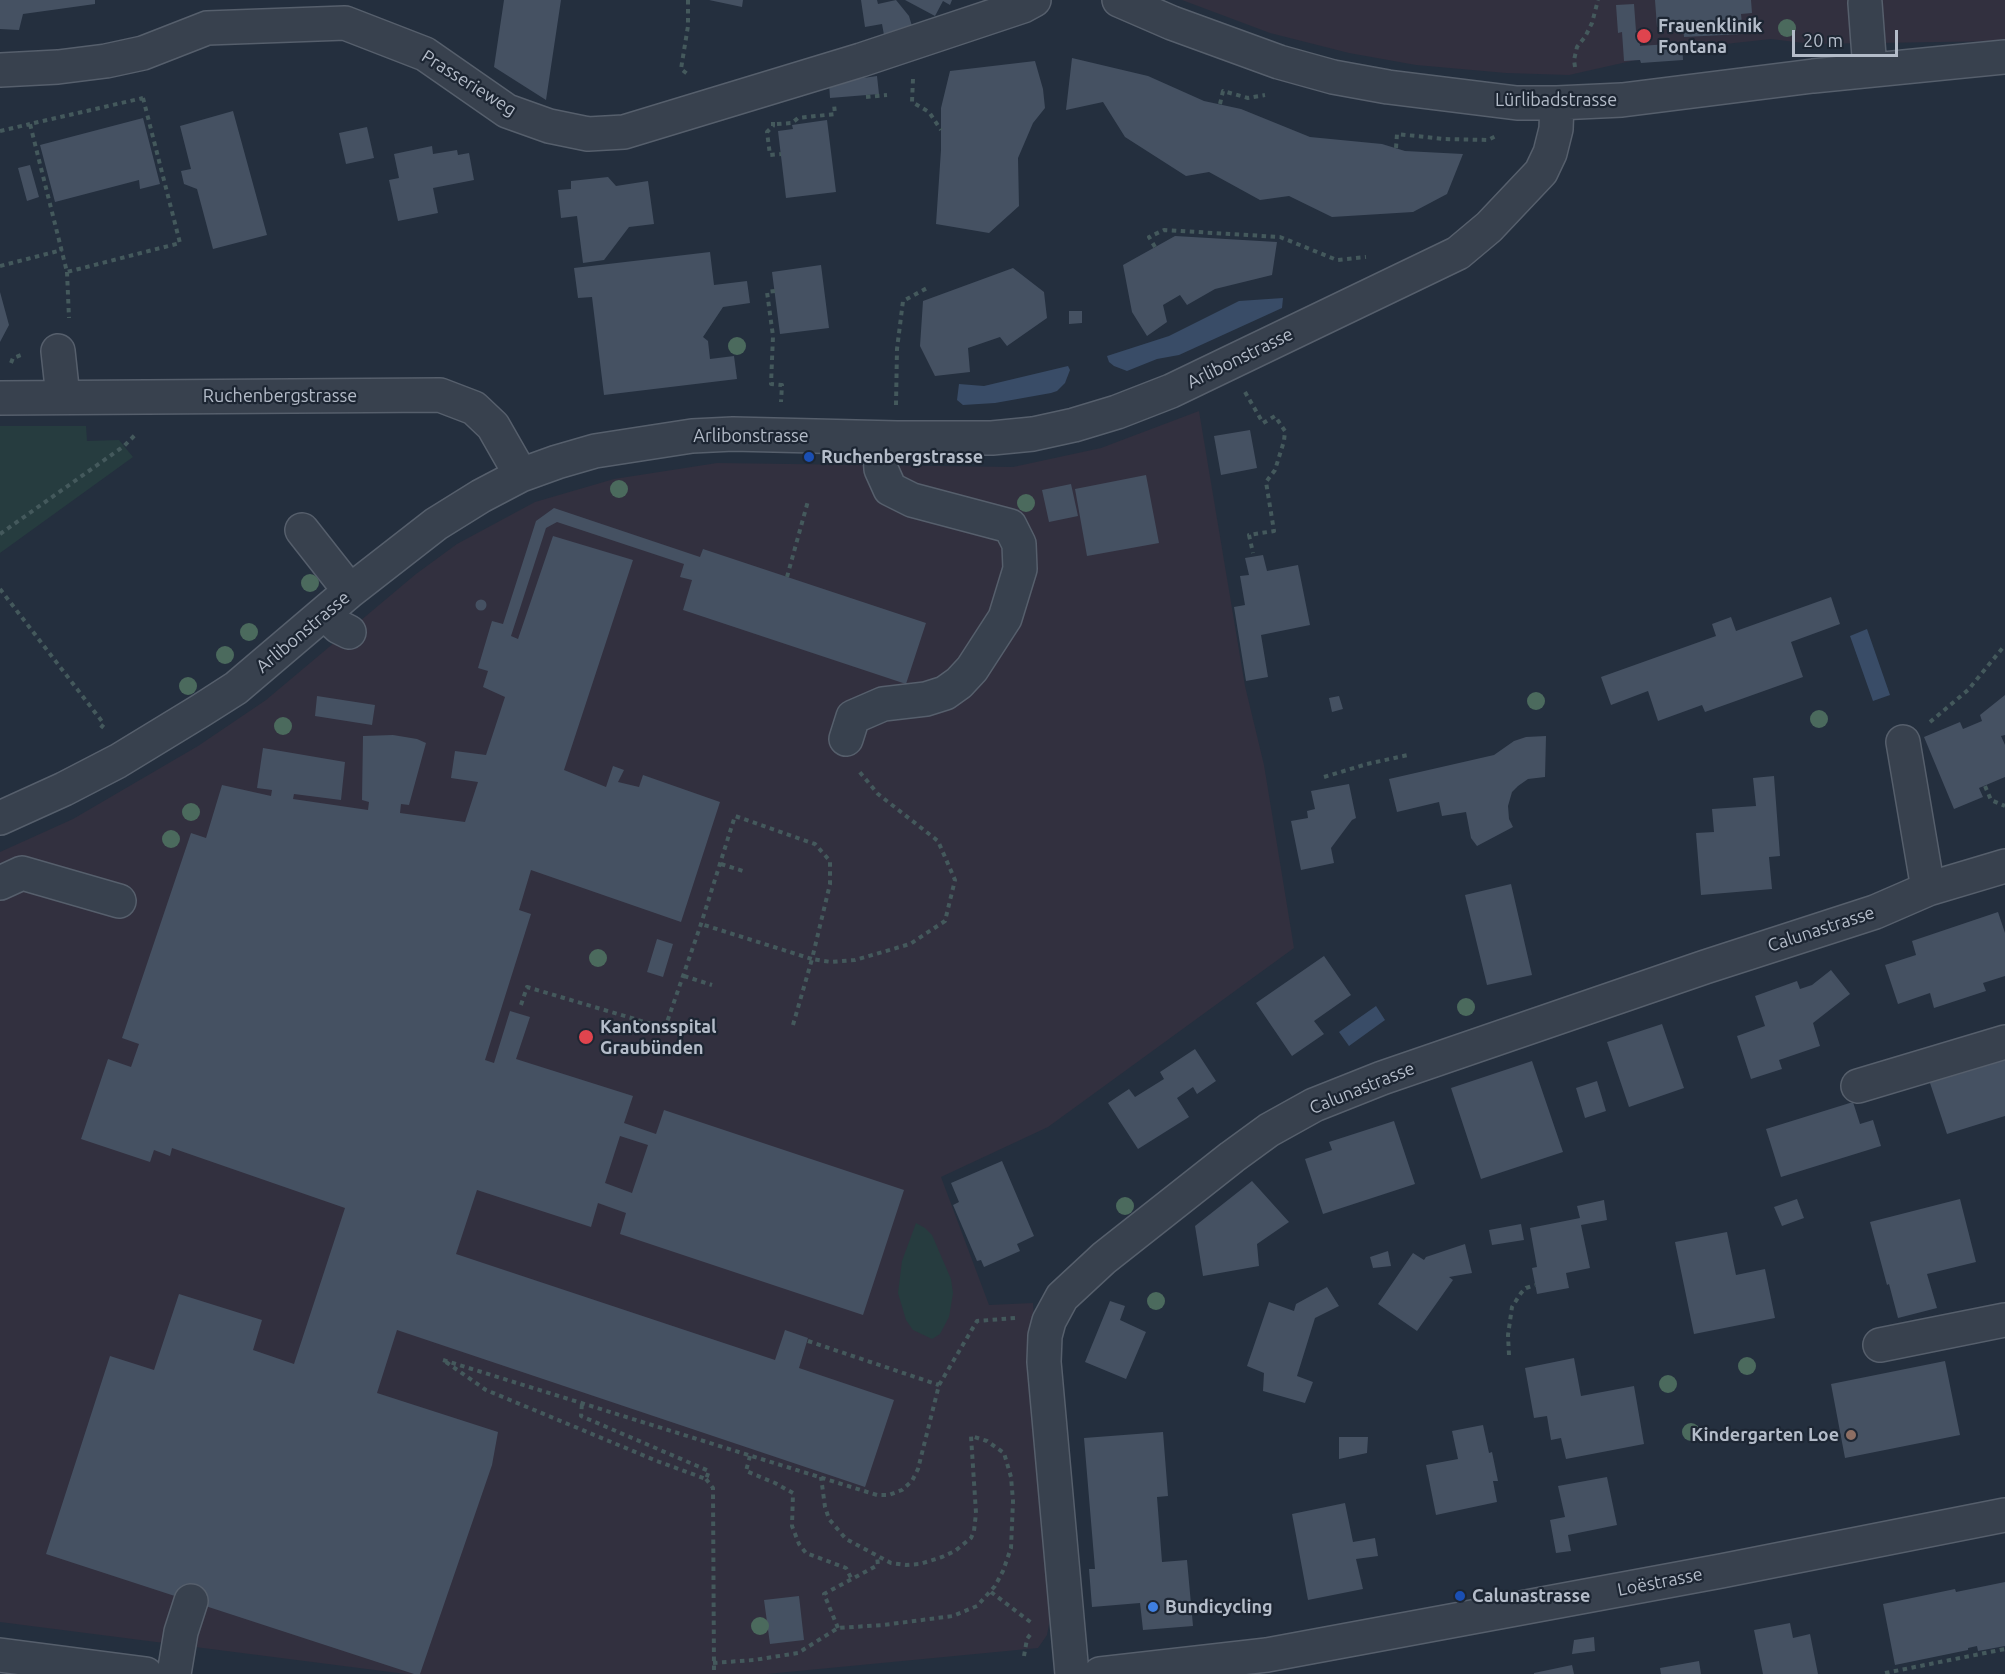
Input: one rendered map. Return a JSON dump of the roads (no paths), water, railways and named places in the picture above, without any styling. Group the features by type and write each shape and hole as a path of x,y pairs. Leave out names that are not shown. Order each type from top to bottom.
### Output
{"street":[{"name":"Prasserieweg","path":"0,70 58,68 106,61 143,53 207,28 345,23 425,54 507,111 549,126 588,134 624,132 916,41 1023,6 1034,0"},
{"name":"Lürlibadstrasse","path":"1119,0 1182,27 1279,62 1333,77 1388,87 1517,103 1557,104 1622,100 1870,70 2005,57"},
{"path":"1865,3 1870,70"},
{"name":"Arlibonstrasse","path":"0,818 118,761 337,623 350,591 436,524 521,475 595,451 692,436 734,434 992,438 1033,434 1117,412 1171,392 1458,253 1489,227 1541,172 1550,153 1556,129 1557,104"},
{"path":"58,351 63,397"},
{"name":"Ruchenbergstrasse","path":"0,398 440,395 474,408 493,426 521,475"},
{"path":"846,739 853,717 883,704 926,699 945,693 958,683 972,669 1005,618 1020,569 1019,544 1010,526 912,500 890,489 880,469 879,438"},
{"path":"302,530 350,591"},
{"path":"1903,742 1928,889"},
{"name":"Calunastrasse","path":"1072,1674 1044,1362 1045,1336 1049,1321 1062,1297 1095,1266 1232,1157 1269,1130 1314,1105 1382,1077 1875,912 1928,889 2005,866"},
{"path":"0,883 22,873 119,901"},
{"path":"1857,1086 2005,1042"},
{"path":"1880,1345 2005,1320"},
{"name":"Loëstrasse","path":"1100,1674 1267,1655 2005,1515"},
{"path":"174,1674 191,1601"},
{"path":"0,1655 146,1674"}],"water":[{"path":"1283,298 1282,308 1179,355 1157,359 1127,371 1109,362 1107,356 1169,336 1239,301"},
{"path":"1068,366 1070,370 1065,383 1057,391 1051,393 995,403 963,405 957,400 959,384 984,386"},
{"path":"1867,629 1890,695 1873,701 1850,636"},
{"path":"1376,1006 1385,1020 1349,1046 1339,1032"}],"place":[{"name":"Frauenklinik Fontana","path":"1644,36"},
{"name":"Ruchenbergstrasse","path":"809,457"},
{"name":"Kantonsspital Graubünden","path":"586,1037"},
{"name":"Kindergarten Loe","path":"1851,1435"},
{"name":"Calunastrasse","path":"1460,1596"},
{"name":"Bundicycling","path":"1153,1607"}]}
